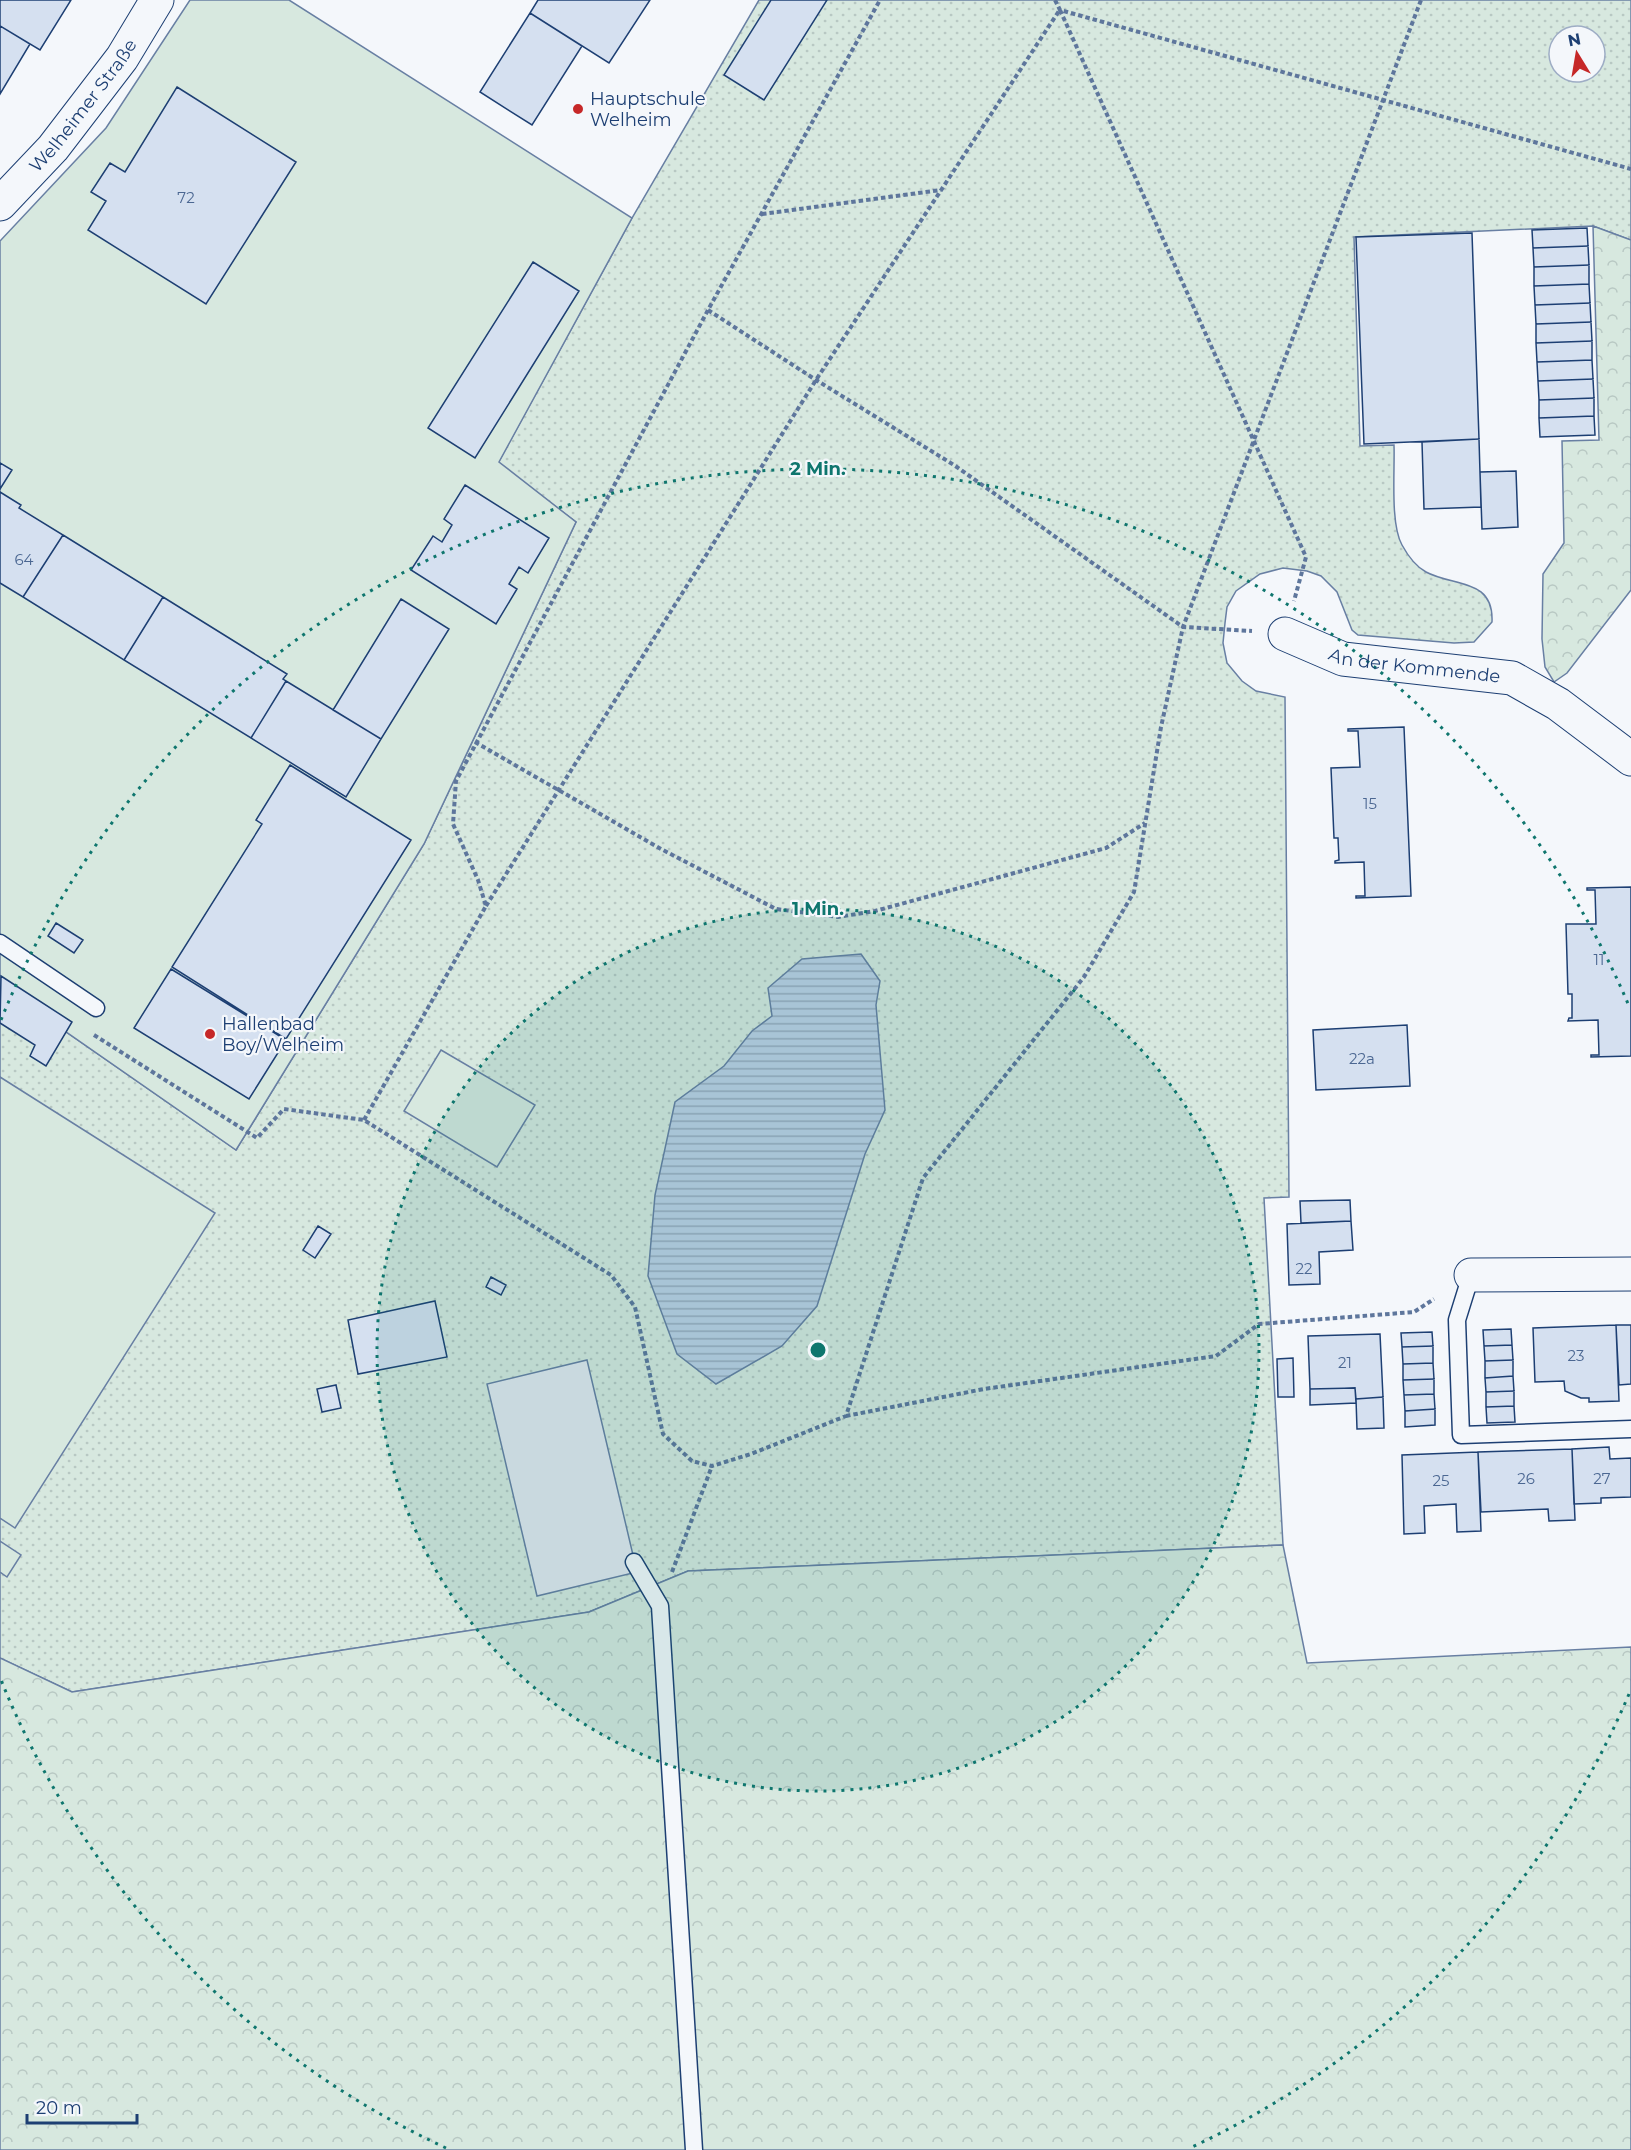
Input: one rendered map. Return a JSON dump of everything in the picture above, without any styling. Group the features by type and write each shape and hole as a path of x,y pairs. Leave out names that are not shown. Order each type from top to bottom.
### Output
{"street":[{"name":"Welheimer Straße","path":"0,204 53,148 122,58 157,0"},
{"name":"An der Kommende","path":"1286,634 1343,659 1512,678 1558,704 1631,759"},
{"path":"1471,1275 1631,1274"}],"lane":[{"path":"0,943 96,1008"},
{"path":"1471,1275 1457,1320 1461,1435 1631,1429"},
{"path":"634,1562 660,1606 694,2150"}],"path":[{"path":"486,906 478,880 453,824 456,781 708,310 880,0"},
{"path":"708,310 954,465 1183,627 1286,634 1306,557 1055,0"},
{"path":"846,1416 923,1178 1084,977 1134,891 1161,727 1183,627 1421,0"},
{"path":"1060,10 1631,169"},
{"path":"364,1120 486,906 816,380 1060,10"},
{"path":"761,214 941,190"},
{"path":"475,742 706,874 776,909 838,916 875,911 1106,848 1145,822"},
{"path":"96,1008 89,1032 257,1138 284,1108 364,1120 611,1275 635,1307 663,1434 692,1461 712,1466 751,1454 846,1416 984,1389 1216,1356 1258,1324 1414,1312 1471,1275"},
{"path":"660,1606 712,1466"}],"green space":[{"path":"190,0 289,0 632,218 499,462 576,522 424,844 236,1150 0,986 0,241 106,128"},
{"path":"759,0 1631,0 1631,240 1593,226 1354,237 1360,446 1394,445 1394,511 1398,536 1402,545 1418,567 1426,572 1479,591 1491,608 1492,622 1474,642 1454,643 1358,635 1352,630 1337,592 1321,576 1307,571 1283,568 1260,574 1236,591 1227,607 1223,643 1227,663 1242,681 1256,691 1285,697 1289,1197 1264,1198 1283,1545 688,1571 589,1612 72,1692 0,1658 0,986 236,1150 424,844 576,522 498,463 632,218"},
{"path":"1593,226 1631,240 1631,590 1567,673 1554,682 1545,667 1542,639 1543,574 1564,543 1562,441 1599,440"},
{"path":"441,1050 535,1105 497,1167 404,1111"},
{"path":"0,1077 215,1213 15,1528 0,1518"},
{"path":"0,1541 21,1555 7,1577 0,1572"},
{"path":"1283,1545 1307,1663 1631,1647 1631,2150 0,2150 0,1658 72,1692 589,1612 688,1571"}],"shaded area":[{"path":"587,1360 637,1572 537,1596 487,1384"}],"water":[{"path":"861,954 880,981 876,1005 885,1110 865,1154 817,1306 782,1346 716,1384 677,1354 648,1276 655,1195 675,1102 724,1066 752,1031 772,1016 768,988 802,959"}],"building":[{"path":"0,0 71,0 40,50 0,26"},
{"path":"538,0 650,0 609,63 530,13"},
{"path":"771,0 827,0 764,100 724,75"},
{"path":"530,13 582,46 532,125 480,92"},
{"path":"0,26 30,44 0,94"},
{"path":"177,87 296,162 206,304 88,230 106,201 91,192 110,163 125,172"},
{"path":"1587,228 1588,246 1533,248 1532,230"},
{"path":"1472,233 1479,439 1364,444 1356,237"},
{"path":"1588,246 1589,265 1534,267 1533,248"},
{"path":"533,262 579,291 475,458 428,428"},
{"path":"1589,265 1589,284 1534,286 1534,267"},
{"path":"1589,284 1590,303 1535,305 1534,286"},
{"path":"1590,303 1591,322 1536,324 1535,305"},
{"path":"1591,322 1592,341 1536,343 1536,324"},
{"path":"1592,341 1592,360 1537,362 1536,343"},
{"path":"1592,360 1593,379 1538,381 1537,362"},
{"path":"1593,379 1594,398 1539,400 1538,381"},
{"path":"1594,398 1594,416 1539,418 1539,400"},
{"path":"1594,416 1595,435 1540,437 1539,418"},
{"path":"1479,439 1481,507 1424,509 1422,442"},
{"path":"0,463 12,470 0,489"},
{"path":"1516,471 1518,527 1482,529 1480,472"},
{"path":"465,485 549,538 528,573 519,567 509,584 517,589 496,624 411,570 433,536 442,542 452,525 444,519"},
{"path":"0,492 21,505 19,508 63,535 23,597 0,583"},
{"path":"63,535 163,597 124,660 23,597"},
{"path":"163,597 287,674 283,679 286,681 251,738 124,660"},
{"path":"401,599 449,629 381,739 333,710"},
{"path":"286,681 381,739 346,797 251,738"},
{"path":"1404,727 1411,896 1356,898 1356,896 1365,896 1364,862 1335,863 1339,860 1338,838 1334,838 1331,768 1360,767 1358,731 1348,731 1348,729"},
{"path":"290,765 411,840 286,1039 172,967 262,824 256,820"},
{"path":"1631,887 1631,1056 1591,1057 1591,1055 1599,1055 1598,1020 1568,1021 1572,1018 1572,994 1568,994 1566,924 1596,924 1595,890 1587,890 1587,888"},
{"path":"56,923 83,940 74,953 48,936"},
{"name":"Hallenbad Boy/Welheim","path":"171,969 286,1040 249,1099 134,1028"},
{"path":"1,976 72,1022 46,1066 30,1056 35,1045 0,1023"},
{"path":"1407,1025 1410,1086 1316,1090 1313,1030"},
{"path":"1350,1200 1351,1221 1301,1223 1300,1201"},
{"path":"1351,1221 1353,1250 1319,1252 1320,1284 1289,1285 1287,1224"},
{"path":"318,1226 331,1234 315,1258 303,1250"},
{"path":"491,1277 506,1285 501,1295 486,1287"},
{"path":"435,1301 447,1357 358,1374 348,1320"},
{"path":"1616,1325 1619,1401 1589,1402 1589,1398 1581,1398 1565,1391 1564,1381 1535,1382 1533,1328"},
{"path":"1616,1325 1631,1325 1631,1384 1619,1385"},
{"path":"1511,1329 1512,1345 1484,1346 1483,1330"},
{"path":"1432,1332 1433,1346 1402,1347 1401,1333"},
{"path":"1380,1334 1383,1397 1356,1399 1355,1388 1310,1389 1308,1336"},
{"path":"1512,1345 1513,1360 1485,1361 1484,1346"},
{"path":"1433,1346 1433,1363 1403,1364 1402,1347"},
{"path":"1293,1358 1294,1397 1278,1397 1277,1359"},
{"path":"1513,1360 1513,1376 1485,1378 1485,1361"},
{"path":"1433,1363 1434,1379 1403,1380 1403,1364"},
{"path":"1513,1376 1514,1391 1486,1392 1485,1378"},
{"path":"1434,1379 1434,1394 1404,1395 1403,1380"},
{"path":"336,1385 341,1408 322,1412 317,1389"},
{"path":"1355,1388 1356,1403 1310,1405 1310,1389"},
{"path":"1514,1391 1514,1406 1486,1407 1486,1392"},
{"path":"1434,1394 1435,1409 1405,1411 1404,1395"},
{"path":"1383,1397 1384,1428 1357,1429 1356,1399"},
{"path":"1514,1406 1515,1422 1487,1423 1486,1407"},
{"path":"1435,1409 1435,1425 1405,1427 1405,1411"},
{"path":"1609,1447 1610,1459 1631,1458 1631,1497 1601,1498 1601,1503 1574,1504 1572,1449"},
{"path":"1572,1449 1575,1520 1549,1521 1548,1509 1481,1512 1478,1452"},
{"path":"1478,1452 1481,1531 1457,1532 1456,1504 1424,1506 1425,1533 1404,1534 1402,1455"}],"place":[{"name":"Hauptschule Welheim","path":"578,109"},
{"name":"Hallenbad Boy/Welheim","path":"210,1034"}]}
